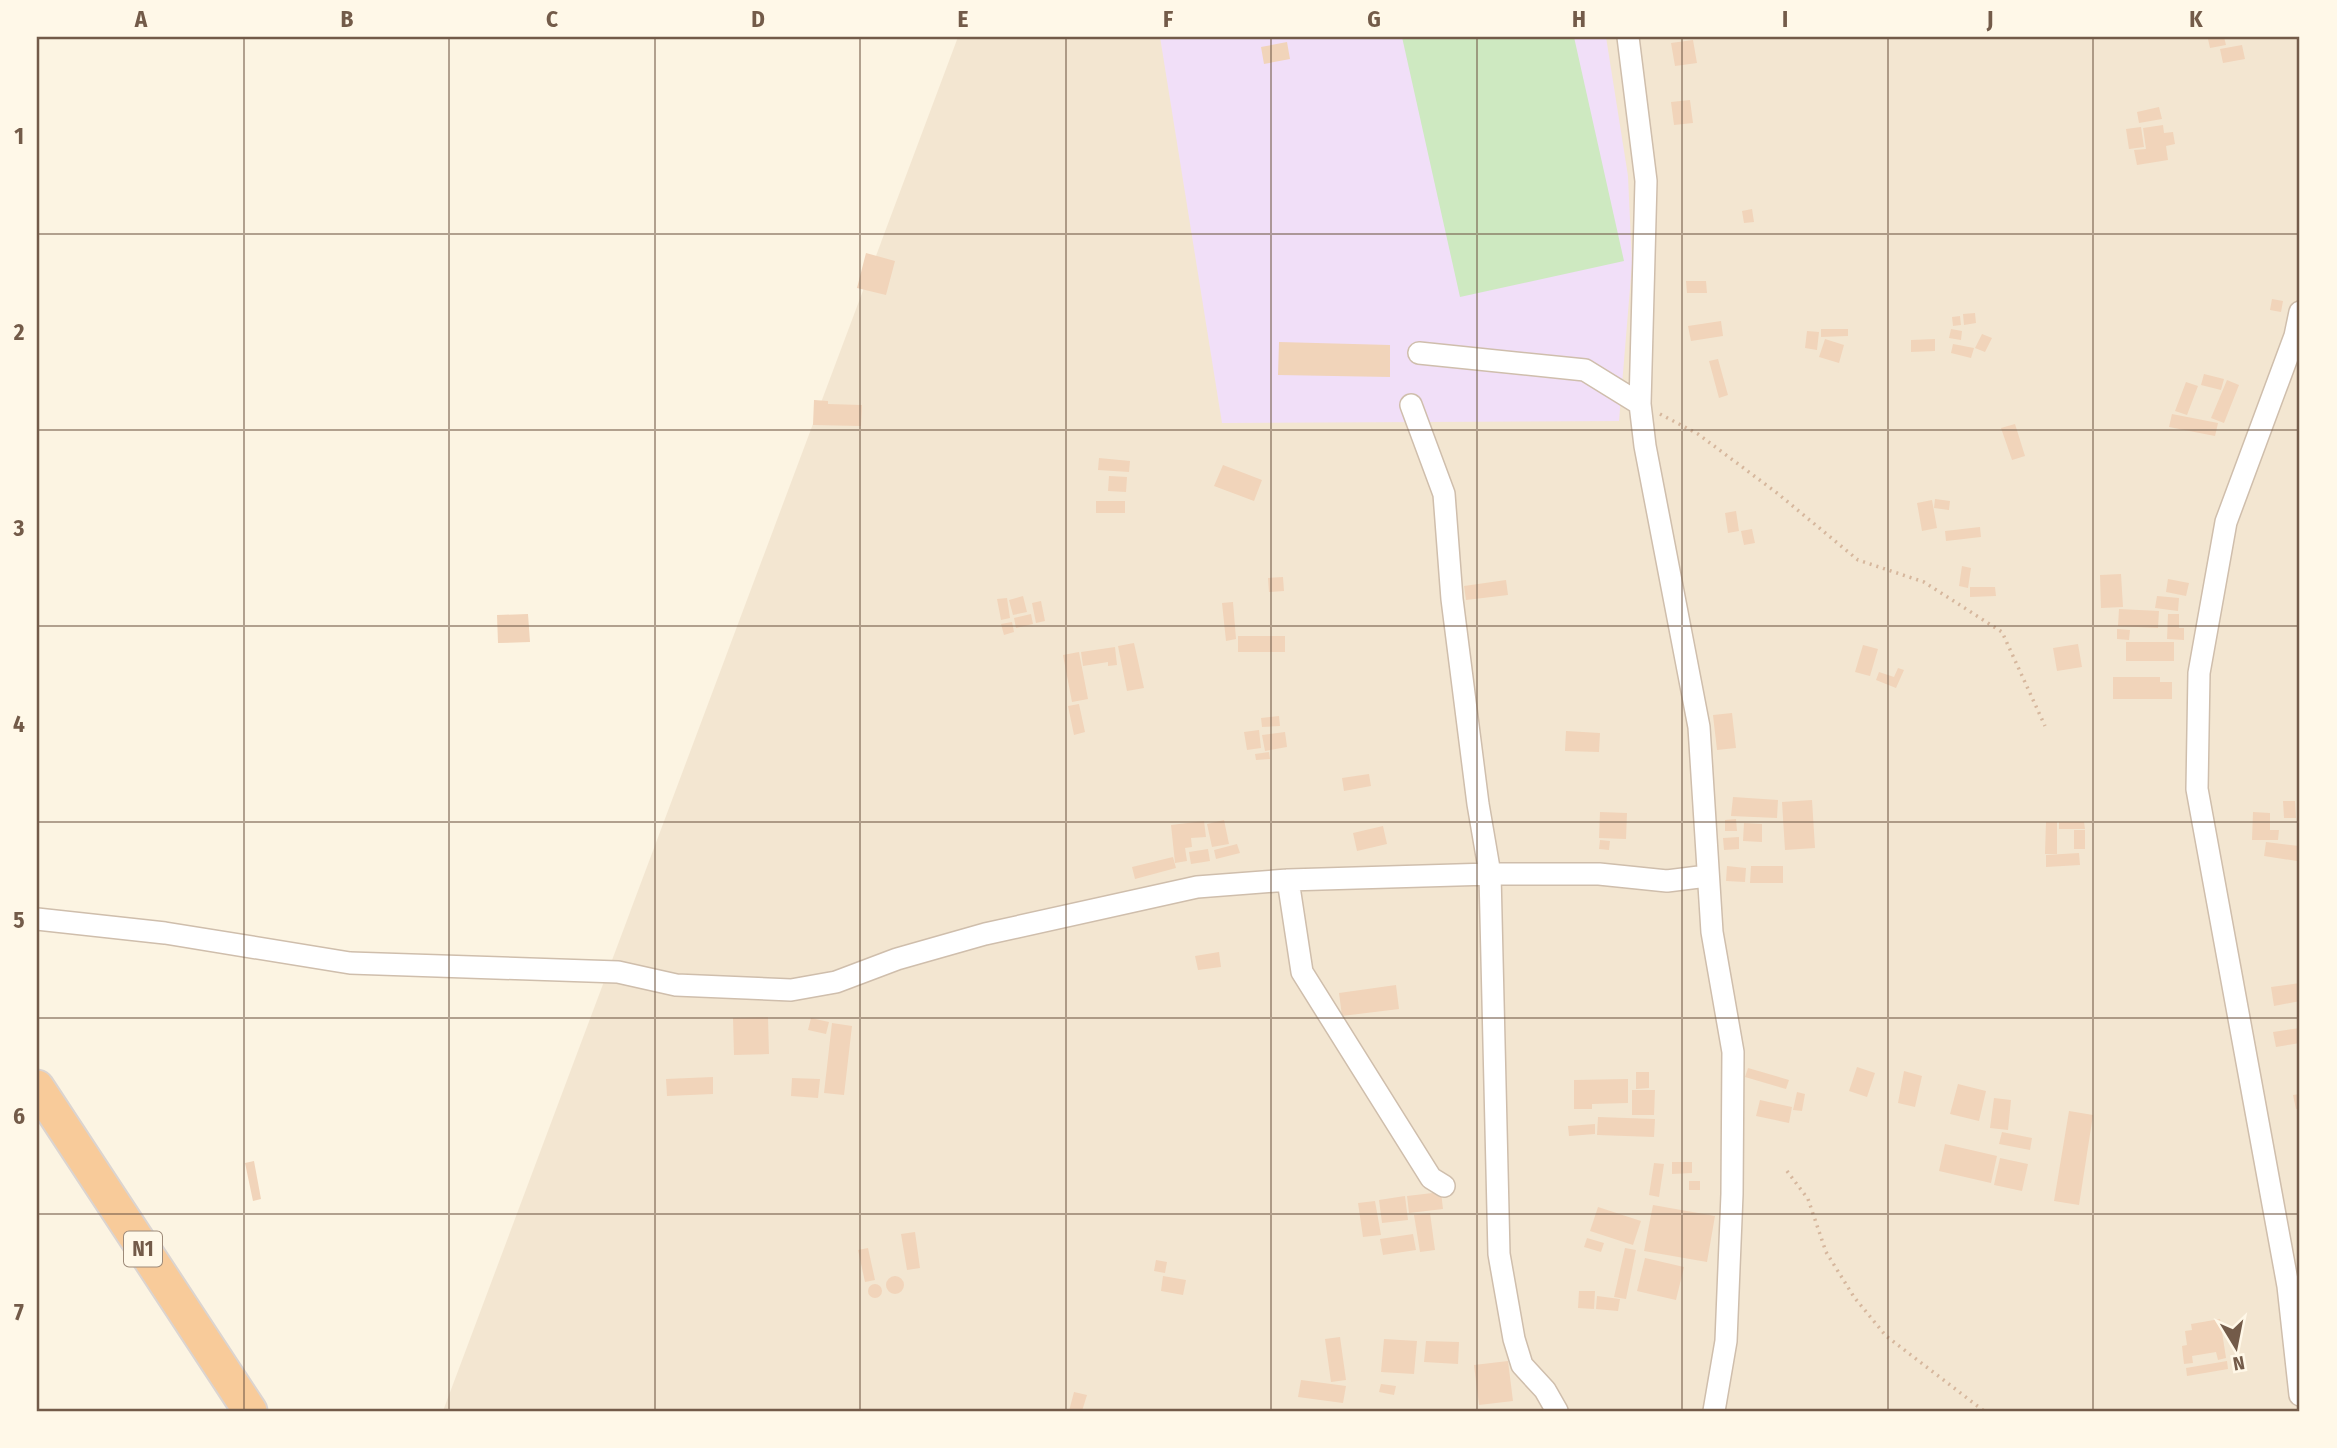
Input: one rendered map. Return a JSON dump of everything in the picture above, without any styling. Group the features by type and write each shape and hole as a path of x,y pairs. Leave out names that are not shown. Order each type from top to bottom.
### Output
{"highway":[{"name":"N1","path":"37,1087 250,1411"}],"street":[{"path":"1628,37 1646,181 1640,404 1645,446 1699,727 1712,932 1733,1052 1732,1194 1726,1341 1714,1411"},
{"path":"2300,312 2295,336 2226,522 2199,673 2197,789 2288,1286 2300,1395"},
{"path":"1419,353 1585,370 1640,404"},
{"path":"1411,405 1444,494 1452,599 1478,804 1490,874 1499,1254 1514,1339 1522,1365 1545,1390 1557,1411"},
{"path":"37,919 165,933 350,963 618,972 676,985 791,990 836,982 897,959 985,934 1197,887 1288,880 1490,874 1599,874 1667,881 1707,876"},
{"path":"1288,880 1302,972 1431,1178 1444,1186"}],"path":[{"path":"1640,404 1698,434 1777,493 1858,560 1924,582 2002,632 2045,726"},
{"path":"1787,1171 1808,1199 1826,1252 1854,1297 1886,1336 1984,1411"}],"shaded area":[{"path":"958,37 2300,37 2300,1411 443,1411"},
{"path":"1160,37 1606,37 1628,176 1632,264 1619,421 1222,423"}],"green space":[{"path":"1402,37 1574,37 1624,261 1460,297"}],"building":[{"path":"2224,37 2226,45 2210,48 2208,39"},
{"path":"1693,40 1697,63 1675,66 1671,43"},
{"path":"1287,42 1290,59 1264,64 1261,47"},
{"path":"2242,45 2245,59 2223,63 2220,49"},
{"path":"1690,100 1693,123 1674,125 1671,102"},
{"path":"2159,107 2162,119 2139,123 2137,112"},
{"path":"2163,125 2164,133 2173,132 2175,144 2166,146 2168,160 2137,165 2134,150 2146,149 2143,128"},
{"path":"2141,127 2144,147 2129,149 2126,129"},
{"path":"1752,209 1754,222 1744,223 1742,211"},
{"path":"866,253 895,261 886,295 857,288"},
{"path":"1686,281 1706,281 1707,293 1687,293"},
{"path":"2272,299 2283,301 2281,312 2270,310"},
{"path":"1975,313 1976,323 1964,325 1963,314"},
{"path":"1960,316 1961,325 1953,326 1952,317"},
{"path":"1721,321 1723,336 1691,341 1688,326"},
{"path":"1821,329 1848,329 1848,336 1821,337"},
{"path":"1951,329 1962,331 1961,340 1949,338"},
{"path":"1807,331 1819,332 1817,350 1805,348"},
{"path":"1982,334 1992,338 1985,352 1975,348"},
{"path":"1825,339 1844,345 1839,363 1819,357"},
{"path":"1935,339 1935,351 1911,352 1911,340"},
{"path":"1279,342 1390,345 1390,377 1278,375"},
{"path":"1953,344 1974,348 1971,358 1951,353"},
{"path":"1718,359 1728,395 1719,398 1709,361"},
{"path":"2204,374 2224,379 2221,390 2201,385"},
{"path":"2227,380 2239,385 2224,423 2211,418"},
{"path":"2186,382 2198,386 2187,415 2175,411"},
{"path":"814,400 828,401 828,404 862,405 861,426 813,425"},
{"path":"2172,414 2218,423 2215,436 2169,427"},
{"path":"2015,424 2025,456 2012,460 2001,428"},
{"path":"1099,458 1130,461 1129,472 1098,470"},
{"path":"1223,465 1262,480 1254,501 1214,486"},
{"path":"1109,476 1127,477 1126,492 1108,491"},
{"path":"1935,499 1950,501 1949,510 1934,508"},
{"path":"1932,500 1937,528 1922,531 1917,503"},
{"path":"1096,501 1125,501 1125,513 1096,513"},
{"path":"1736,511 1739,531 1728,533 1725,513"},
{"path":"1980,527 1981,537 1946,541 1945,531"},
{"path":"1752,529 1755,543 1744,545 1741,531"},
{"path":"1962,566 1971,568 1968,588 1959,586"},
{"path":"2121,574 2123,607 2101,608 2100,575"},
{"path":"1283,577 1284,591 1269,592 1268,578"},
{"path":"2168,579 2189,583 2186,596 2166,592"},
{"path":"1506,580 1508,595 1466,600 1464,586"},
{"path":"1970,587 1995,587 1996,596 1970,597"},
{"path":"1023,596 1027,612 1013,615 1009,600"},
{"path":"2157,596 2179,598 2178,611 2155,608"},
{"path":"1007,598 1010,618 1001,620 997,599"},
{"path":"1041,601 1045,621 1036,623 1032,603"},
{"path":"1233,602 1236,639 1226,641 1222,603"},
{"path":"2119,609 2159,611 2158,628 2118,626"},
{"path":"528,614 530,642 498,643 497,615"},
{"path":"1031,614 1033,624 1016,628 1014,618"},
{"path":"2168,614 2179,614 2179,628 2184,628 2184,640 2167,639"},
{"path":"1012,622 1014,632 1004,635 1001,624"},
{"path":"2117,629 2130,630 2129,640 2117,639"},
{"path":"1238,636 1285,636 1285,652 1238,652"},
{"path":"2126,642 2174,642 2174,661 2126,661"},
{"path":"1134,643 1144,688 1127,691 1118,646"},
{"path":"2078,644 2082,667 2057,671 2053,648"},
{"path":"1863,645 1878,649 1870,676 1855,672"},
{"path":"1115,647 1117,665 1108,666 1108,662 1083,666 1081,652"},
{"path":"1079,652 1088,699 1072,702 1063,655"},
{"path":"1898,668 1904,670 1896,688 1876,680 1879,672 1894,677"},
{"path":"2113,677 2160,677 2160,682 2172,682 2172,699 2113,699"},
{"path":"1079,704 1085,732 1074,735 1068,706"},
{"path":"1732,713 1736,748 1717,750 1713,715"},
{"path":"1279,716 1280,726 1262,727 1261,718"},
{"path":"1259,730 1261,748 1247,750 1244,732"},
{"path":"1566,731 1600,733 1599,752 1565,751"},
{"path":"1285,732 1287,747 1265,751 1262,735"},
{"path":"1269,752 1270,759 1256,760 1255,754"},
{"path":"1369,774 1371,786 1344,791 1342,778"},
{"path":"1733,797 1778,800 1777,818 1731,816"},
{"path":"1812,800 1815,848 1785,850 1782,802"},
{"path":"2283,801 2295,801 2296,818 2284,818"},
{"path":"1600,812 1627,813 1626,839 1599,838"},
{"path":"2253,812 2270,813 2270,830 2279,830 2278,840 2252,840"},
{"path":"1736,819 1737,831 1725,831 1725,820"},
{"path":"1224,820 1229,844 1212,847 1207,824"},
{"path":"1204,821 1206,837 1191,838 1192,847 1185,848 1187,861 1175,863 1171,825"},
{"path":"2046,822 2057,822 2057,854 2045,854"},
{"path":"2059,822 2084,822 2085,829 2059,829"},
{"path":"1744,823 1762,824 1762,842 1743,841"},
{"path":"1383,826 1387,844 1357,851 1353,833"},
{"path":"2074,830 2085,830 2085,849 2074,849"},
{"path":"1739,837 1739,849 1724,850 1723,838"},
{"path":"1600,840 1610,841 1609,850 1599,849"},
{"path":"2266,842 2299,846 2297,861 2264,856"},
{"path":"1237,844 1240,853 1216,859 1214,850"},
{"path":"1208,849 1210,861 1191,864 1189,852"},
{"path":"2079,853 2080,865 2046,867 2046,855"},
{"path":"1173,857 1176,868 1135,879 1132,867"},
{"path":"1727,866 1746,868 1745,882 1726,881"},
{"path":"1751,866 1783,866 1783,883 1750,883"},
{"path":"1219,952 1221,967 1198,970 1195,956"},
{"path":"2300,983 2300,1001 2274,1006 2271,987"},
{"path":"1396,985 1399,1009 1342,1016 1339,993"},
{"path":"768,1017 769,1054 734,1055 733,1018"},
{"path":"811,1018 829,1022 826,1034 808,1030"},
{"path":"832,1023 852,1026 844,1095 824,1093"},
{"path":"2300,1028 2300,1043 2276,1047 2273,1032"},
{"path":"1857,1067 1875,1073 1867,1097 1849,1091"},
{"path":"1748,1068 1789,1080 1786,1089 1745,1077"},
{"path":"1904,1071 1922,1076 1915,1107 1898,1103"},
{"path":"1636,1072 1649,1072 1649,1088 1636,1089"},
{"path":"713,1077 713,1094 667,1096 666,1079"},
{"path":"792,1078 820,1079 818,1098 791,1096"},
{"path":"1628,1079 1628,1103 1592,1104 1592,1109 1574,1109 1574,1080"},
{"path":"1958,1084 1986,1091 1979,1121 1950,1114"},
{"path":"1632,1090 1655,1090 1654,1115 1632,1115"},
{"path":"1797,1092 1805,1094 1802,1111 1793,1110"},
{"path":"2300,1094 2300,1108 2296,1109 2293,1095"},
{"path":"1994,1098 2011,1100 2008,1130 1990,1128"},
{"path":"1760,1100 1792,1107 1789,1123 1756,1116"},
{"path":"2069,1111 2093,1115 2079,1205 2054,1201"},
{"path":"1598,1117 1655,1119 1654,1137 1597,1135"},
{"path":"1595,1124 1595,1134 1569,1136 1568,1126"},
{"path":"2002,1132 2032,1138 2030,1150 1999,1144"},
{"path":"1945,1144 1997,1156 1991,1183 1939,1171"},
{"path":"2000,1158 2028,1164 2022,1191 1994,1185"},
{"path":"254,1161 261,1199 253,1201 245,1163"},
{"path":"1672,1162 1692,1162 1692,1173 1672,1174"},
{"path":"1654,1163 1664,1164 1659,1197 1649,1195"},
{"path":"1689,1181 1700,1181 1700,1190 1689,1190"},
{"path":"1441,1192 1443,1209 1409,1213 1407,1196"},
{"path":"1405,1196 1408,1220 1382,1223 1379,1200"},
{"path":"1375,1201 1381,1235 1363,1237 1358,1203"},
{"path":"1653,1205 1715,1216 1707,1262 1644,1251"},
{"path":"1598,1207 1641,1221 1633,1245 1590,1231"},
{"path":"1430,1213 1435,1250 1420,1252 1414,1215"},
{"path":"915,1232 920,1268 907,1270 901,1234"},
{"path":"1413,1234 1416,1250 1383,1255 1380,1239"},
{"path":"1587,1238 1604,1243 1601,1252 1584,1247"},
{"path":"868,1248 875,1280 865,1282 858,1250"},
{"path":"1625,1248 1636,1250 1626,1299 1614,1297"},
{"path":"1645,1258 1684,1267 1676,1300 1637,1291"},
{"path":"1156,1260 1167,1262 1165,1273 1154,1271"},
{"path":"895,1276 902,1278 902,1292 895,1294 888,1292 886,1285 888,1278"},
{"path":"1163,1276 1186,1280 1183,1295 1161,1291"},
{"path":"875,1284 880,1286 880,1296 875,1298 870,1296 868,1291 870,1286"},
{"path":"1579,1291 1595,1291 1594,1309 1578,1308"},
{"path":"1597,1296 1620,1299 1618,1311 1596,1309"},
{"path":"2220,1319 2226,1358 2218,1360 2216,1352 2192,1356 2193,1363 2184,1364 2182,1346 2187,1345 2185,1331 2192,1330 2191,1324"},
{"path":"1340,1337 1346,1380 1331,1382 1325,1339"},
{"path":"1384,1339 1417,1341 1414,1374 1381,1372"},
{"path":"1426,1341 1459,1342 1458,1364 1424,1362"},
{"path":"1508,1361 1513,1401 1479,1405 1474,1365"},
{"path":"2227,1361 2228,1369 2187,1376 2186,1368"},
{"path":"1301,1380 1346,1386 1343,1403 1298,1397"},
{"path":"1381,1384 1396,1386 1394,1395 1379,1392"},
{"path":"1074,1392 1087,1395 1082,1411 1069,1411"}]}
